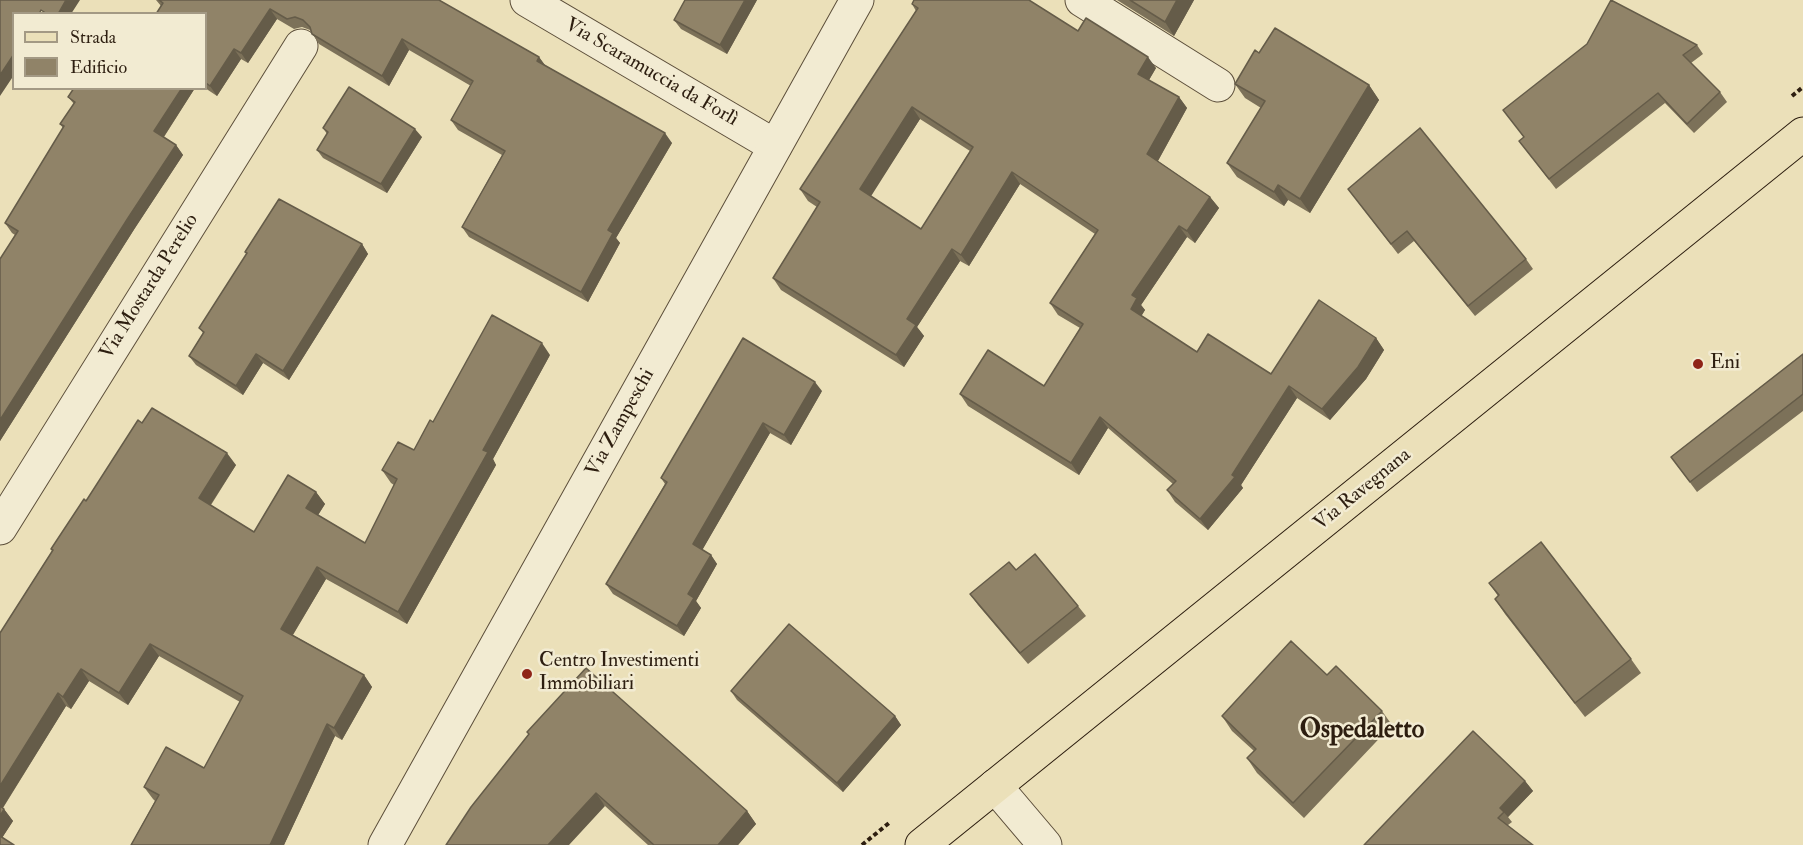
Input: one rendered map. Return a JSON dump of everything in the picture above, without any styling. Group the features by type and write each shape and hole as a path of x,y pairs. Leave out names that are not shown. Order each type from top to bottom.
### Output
{"main road":[{"name":"Via Ravegnana","path":"922,845 1803,134"}],"street":[{"name":"Via Scaramuccia da Forlì","path":"527,0 775,146"},
{"name":"Via Zampeschi","path":"385,845 857,0"},
{"path":"1082,0 1218,85"},
{"name":"Via Mostarda Perelio","path":"0,528 301,46"},
{"path":"995,786 1045,845"}],"building":[{"path":"0,0 66,0 59,12 41,10 40,12 12,12 12,57 0,75"},
{"path":"159,0 439,0 539,57 537,61 665,133 608,230 613,233 581,292 462,227 505,151 451,120 473,81 402,39 382,76 312,34 310,27 303,20 295,17 287,19 270,9 241,53 234,49 210,86 207,84 207,12 157,12 163,3"},
{"path":"685,0 745,0 720,45 674,20"},
{"path":"914,0 1029,0 1078,31 1086,18 1148,57 1138,74 1179,97 1147,154 1210,197 1187,231 1179,226 1132,295 1137,298 1131,309 1197,352 1208,334 1271,374 1319,300 1376,338 1358,367 1322,409 1289,386 1232,475 1235,477 1200,519 1167,490 1176,481 1100,417 1071,463 960,394 988,350 1044,386 1083,324 1050,303 1098,230 1012,172 961,255 952,249 907,319 916,325 896,355 773,278 820,202 800,189 918,8 912,4","holes":["912,107 973,147 921,229 860,189"]},
{"path":"1130,0 1177,0 1165,22"},
{"path":"1611,0 1697,45 1683,55 1720,92 1687,124 1658,93 1549,179 1519,141 1524,137 1503,110 1587,44"},
{"path":"1275,28 1369,85 1300,199 1278,185 1274,192 1227,163 1265,101 1235,84 1255,50 1259,53"},
{"path":"349,87 415,129 381,184 317,150 328,132 323,128"},
{"path":"73,90 181,90 154,131 176,145 0,420 0,259 18,231 5,223 64,126 60,124 75,102 68,97"},
{"path":"1420,128 1526,259 1468,306 1407,231 1391,244 1348,189"},
{"path":"279,199 362,244 283,371 256,354 236,386 189,356 204,332 199,328"},
{"path":"492,315 542,343 483,450 488,452 398,612 317,567 281,629 364,675 334,728 327,724 270,845 131,845 159,795 144,787 166,747 204,768 243,696 150,644 119,693 81,669 63,697 58,693 0,786 0,633 53,550 51,549 84,499 86,501 138,420 142,423 152,408 227,453 199,498 254,532 288,475 316,492 306,508 365,543 397,479 382,470 398,442 414,450 430,420 433,422"},
{"path":"743,338 815,382 784,435 763,423 693,544 711,555 688,594 694,598 677,626 606,584 667,482 661,478"},
{"path":"1803,354 1803,394 1690,482 1671,457"},
{"path":"1541,542 1631,659 1575,703 1495,599 1499,595 1489,583"},
{"path":"1035,554 1078,606 1020,653 970,594 1009,562 1016,570"},
{"path":"789,624 895,716 837,783 731,691"},
{"path":"1291,641 1327,675 1336,666 1382,711 1293,803 1247,758 1256,749 1222,716"},
{"path":"586,668 747,811 718,845 654,845 596,793 548,845 446,845 471,807 529,734 527,732"},
{"path":"1473,731 1525,781 1500,808 1504,812 1498,818 1533,845 1364,845"},
{"path":"0,836 14,845 0,845"}],"place":[{"name":"Eni","path":"1698,364"},
{"name":"Centro Investimenti Immobiliari","path":"527,674"}],"district":[{"name":"Ospedaletto","path":"1362,731"}]}
